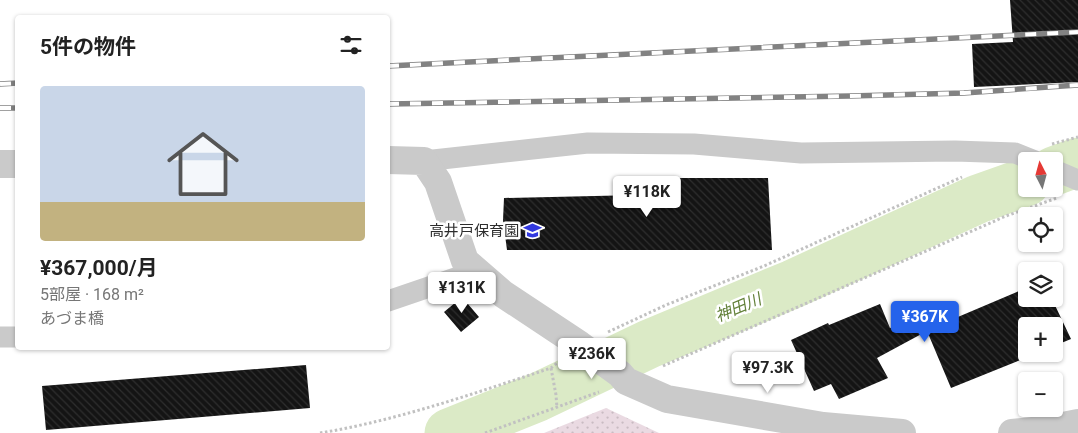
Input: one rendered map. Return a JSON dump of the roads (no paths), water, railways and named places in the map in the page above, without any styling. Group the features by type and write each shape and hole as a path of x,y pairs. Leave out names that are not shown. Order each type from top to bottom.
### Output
{"street":[{"path":"390,160 424,161 588,143 694,144 801,153 956,150 1018,157"},
{"path":"424,161 438,182 465,261 503,294 584,348 623,378 667,399 823,426 902,433"},
{"path":"0,164 15,164"},
{"path":"1063,174 1078,180"},
{"path":"390,300 476,271"},
{"path":"0,338 15,337"},
{"path":"1012,433 1042,430 1078,423"}],"waterway":[{"name":"神田川","path":"1063,168 1078,162"},
{"name":"神田川","path":"449,433 538,397 649,344 793,284 978,199 1018,185"}],"railway":[{"path":"390,66 1078,32"},
{"path":"0,84 15,83"},
{"path":"390,104 964,93 1078,85"},
{"path":"0,108 15,108"}],"place":[{"name":"高井戸保育園","path":"533,231"}]}
